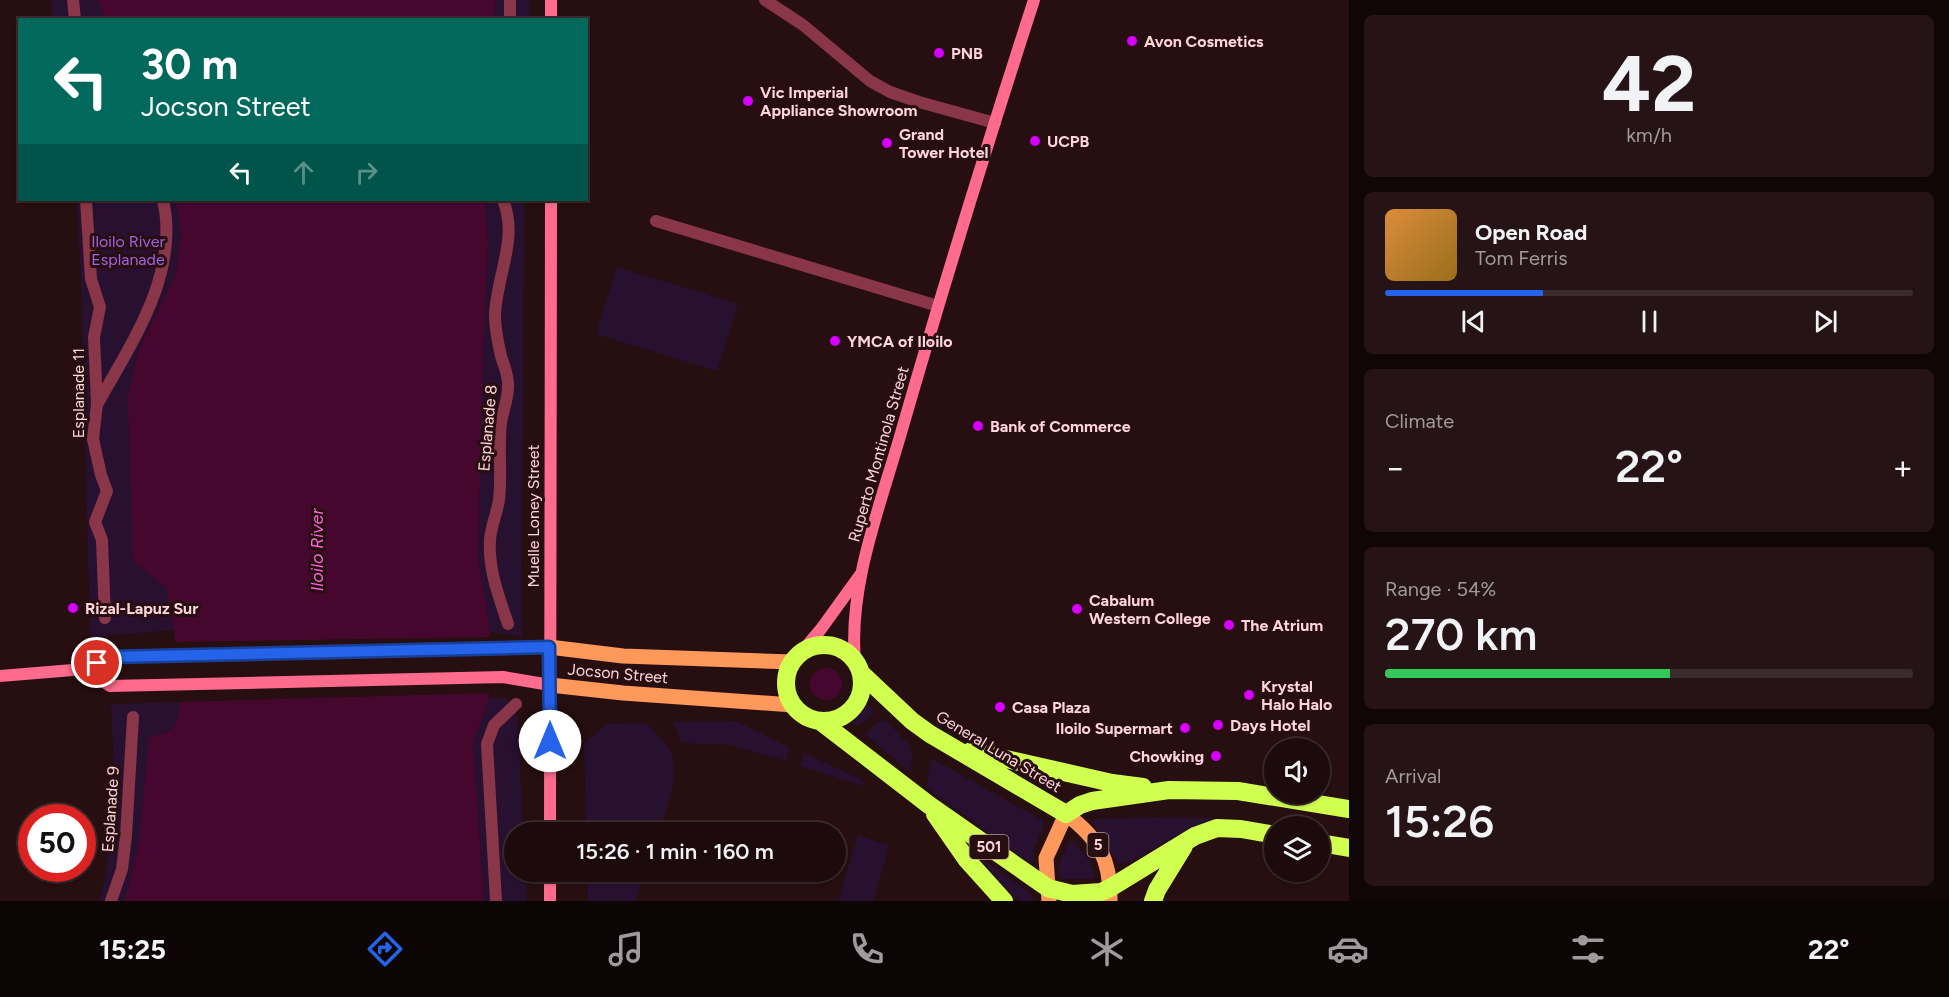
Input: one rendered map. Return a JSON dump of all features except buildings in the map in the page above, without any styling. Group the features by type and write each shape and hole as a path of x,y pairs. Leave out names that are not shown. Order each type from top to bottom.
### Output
{"highway":[{"path":"794,705 788,695 787,686 788,672 796,658 811,648 822,646 835,647 846,652 858,667 862,683 861,693 849,712 841,718 820,721"},
{"name":"General Luna Street","path":"858,667 912,721 947,745 1066,814 1085,803 1169,790 1238,791 1349,808"},
{"name":"501","path":"794,705 809,718 820,721 1048,895 1110,895 1195,836 1217,828 1264,833"},
{"path":"947,745 1030,766 1112,783 1169,790"},
{"path":"929,805 967,860 1004,901"},
{"path":"1153,901 1157,890 1186,842"},
{"path":"1330,845 1349,848"}],"main road":[{"path":"551,0 551,18"},
{"name":"Ruperto Montinola Street","path":"858,667 854,630 860,574 938,306 1034,0"},
{"name":"Muelle Loney Street","path":"550,822 551,201"},
{"name":"Ruperto Montinola Street","path":"796,658 821,629 860,574"},
{"name":"Jocson Street","path":"0,676 85,669 109,657 502,647 549,647 623,656 796,658"},
{"name":"Jocson Street","path":"85,669 110,686 502,677 623,693 794,705"},
{"path":"1048,895 1046,858 1066,814"},
{"name":"5","path":"1066,814 1084,828 1104,854 1110,895"},
{"path":"550,882 550,901"}],"street":[{"path":"510,0 510,18"},
{"path":"765,0 803,25 870,81 890,92 995,123"},
{"path":"74,3 75,18"},
{"path":"74,3 80,18"},
{"name":"Esplanade 11","path":"86,201 91,279 100,307 94,337 97,404 93,439 107,491 95,522 102,540 105,618"},
{"path":"97,404 130,345 156,289 165,256 167,228 163,201"},
{"name":"Esplanade 8","path":"504,201 507,208 509,226 508,249 498,290 495,316 508,386 501,423 499,501 490,540 491,563 508,624"},
{"path":"656,221 938,306"},
{"path":"496,901 487,744 494,725 516,704"},
{"name":"Esplanade 9","path":"111,901 122,869 126,836 133,717"}],"green space":[{"path":"51,0 98,0 105,18 53,18"},
{"path":"496,0 530,0 529,18 494,18"},
{"name":"Iloilo River Esplanade","path":"77,201 176,201 181,234 176,274 139,349 129,397 174,630 90,637 82,303"},
{"path":"485,201 524,201 522,636 490,632 478,556 488,244"},
{"path":"617,267 738,304 717,371 596,334"},
{"path":"505,697 518,717 523,822 504,822 504,882 526,882 527,901 484,901 473,742 489,699"},
{"path":"180,702 178,717 173,727 149,737 156,901 100,901 116,818 111,704"},
{"path":"865,702 874,713 860,725 855,725 849,718"},
{"path":"886,720 910,746 912,755 910,772 867,736 874,726"},
{"path":"736,721 789,747 786,761 731,745 682,743 673,722"},
{"path":"646,723 668,747 674,766 674,777 662,822 586,822 584,744 606,724"},
{"path":"804,753 862,780 864,786 800,766"},
{"path":"933,759 1042,820 1044,826 1034,848 1033,861 1025,859 927,788 930,763"},
{"path":"1210,818 1229,821 1182,833 1121,864 1118,863 1092,822 1095,819"},
{"path":"858,835 889,846 873,901 838,901 844,882 846,882 846,875"},
{"path":"1072,840 1089,860 1095,875 1092,879 1062,879 1058,876 1059,864"},
{"path":"980,858 1029,892 1035,901 1019,901"},
{"path":"587,882 642,882 635,901 588,901"}],"water":[{"path":"98,0 496,0 494,18 105,18"},
{"name":"Iloilo River","path":"176,201 485,201 488,244 478,556 490,632 489,699 473,742 484,901 125,901 139,843 149,737 173,727 178,717 180,702 174,630 166,587 133,562 128,398 139,349 176,274 181,234"},
{"path":"826,668 837,673 842,684 837,695 826,700 815,695 810,684 815,673"}],"pier":[{"path":"493,637 492,693 177,702 172,642"}],"place":[{"name":"Avon Cosmetics","path":"1132,41"},
{"name":"PNB","path":"939,53"},
{"name":"Vic Imperial Appliance Showroom","path":"748,101"},
{"name":"UCPB","path":"1035,141"},
{"name":"Grand Tower Hotel","path":"887,143"},
{"name":"YMCA of Iloilo","path":"835,341"},
{"name":"Bank of Commerce","path":"978,426"},
{"name":"Rizal-Lapuz Sur","path":"73,608"},
{"name":"Cabalum Western College","path":"1077,609"},
{"name":"The Atrium","path":"1229,625"},
{"name":"Krystal Halo Halo","path":"1249,695"},
{"name":"Casa Plaza","path":"1000,707"},
{"name":"Days Hotel","path":"1218,725"},
{"name":"Iloilo Supermart","path":"1185,728"},
{"name":"Chowking","path":"1216,756"}],"route":[{"path":"97,663 109,657 549,647 550,741"}]}
